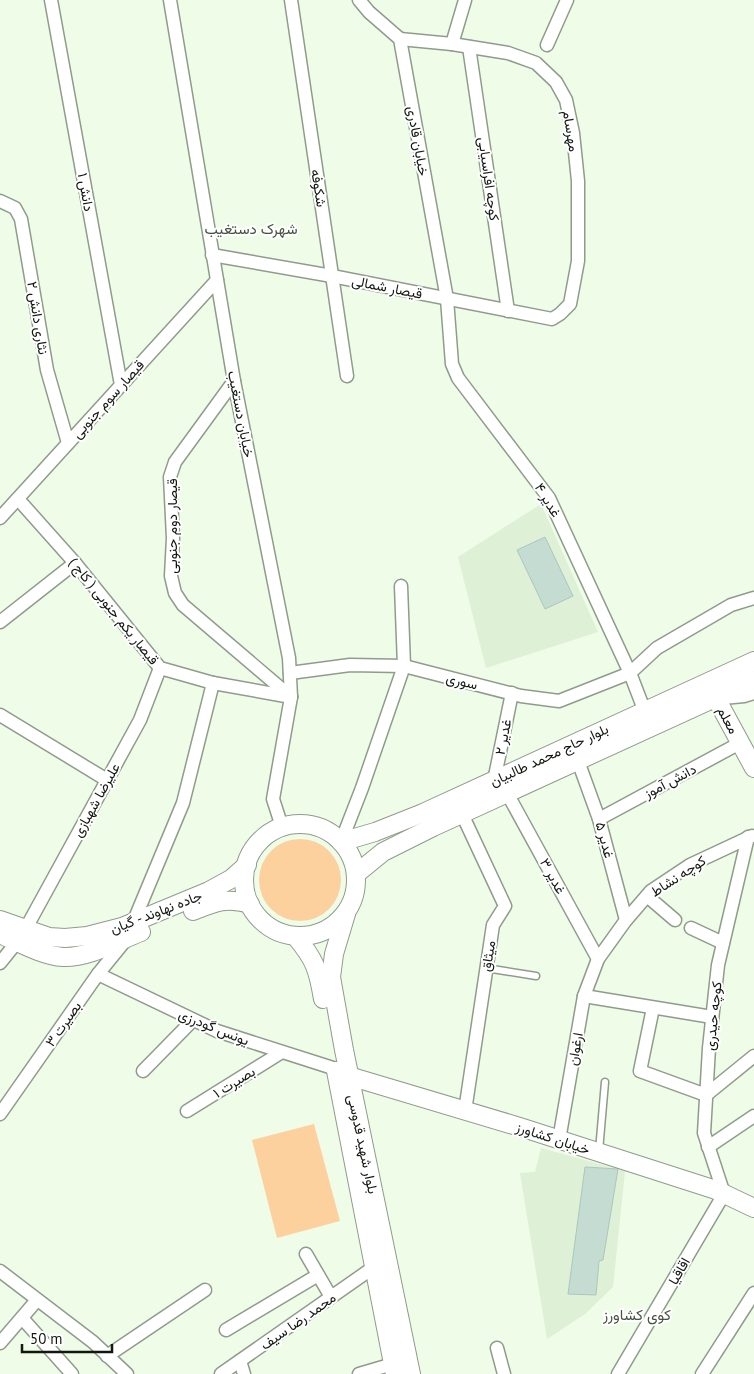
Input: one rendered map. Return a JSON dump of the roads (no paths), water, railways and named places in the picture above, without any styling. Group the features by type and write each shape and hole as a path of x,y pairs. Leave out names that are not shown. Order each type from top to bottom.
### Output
{"main road":[{"name":"بلوار حاج محمد طالبیان","path":"341,842 374,832 423,813 754,661"},
{"name":"بلوار حاج محمد طالبیان","path":"356,874 383,852 754,680"},
{"name":"معلم","path":"716,698 754,768"},
{"path":"298,824 314,826 329,832 341,842 354,862 356,874 354,895 346,914 332,927 315,935 296,937 280,933 266,925 255,914 244,885 250,856 258,843 282,827 298,824"},
{"name":"جاده نهاوند - گیان","path":"0,920 48,954 64,957 87,953 220,886 247,865"},
{"name":"جاده نهاوند - گیان","path":"131,930 222,900 250,904"},
{"name":"بلوار شهید قدوسی","path":"346,914 334,954 331,977 342,1072 374,1267 394,1369"},
{"name":"جاده نهاوند - گیان","path":"0,934 21,936"},
{"name":"بلوار شهید قدوسی","path":"296,937 316,966 411,1374"},
{"name":"خیابان کشاورز","path":"342,1072 716,1190 754,1208"}],"street":[{"name":"دانش ۱","path":"51,0 121,385"},
{"name":"خیابان دستغیب","path":"170,0 234,381 288,658 291,697 273,799 282,827"},
{"name":"شکوفه","path":"291,0 347,376"},
{"path":"359,0 368,12 400,38"},
{"path":"452,44 465,0"},
{"path":"547,44 567,0"},
{"name":"مهرسام","path":"400,38 508,53 536,62 556,82 566,100 573,133 578,181 579,225 578,262 570,304 560,314"},
{"name":"خیابان قادری","path":"400,38 446,299"},
{"name":"کوچه افراسیابی","path":"469,48 508,311"},
{"name":"نثاری دانش ۲","path":"0,201 15,208 22,219 47,370 68,443"},
{"name":"قیصار شمالی","path":"212,255 332,276 552,319 560,314"},
{"name":"قیصار سوم جنوبی","path":"0,518 217,280"},
{"name":"غدیر ۴","path":"446,299 452,364 458,378 549,498 630,673 646,712"},
{"name":"قیصار دوم جنوبی","path":"234,381 175,462 170,477 173,538 171,576 175,593 183,605 291,697"},
{"name":"قیصار یکم جنوبی ( کاج )","path":"18,499 75,563 160,668 213,683 291,697"},
{"path":"0,622 75,563"},
{"path":"341,842 362,788 404,666 401,586"},
{"path":"630,673 657,648 731,605 754,598"},
{"name":"سوری","path":"290,673 350,665 404,666 512,694 558,700 630,673"},
{"name":"علیرضا شهبازی","path":"0,963 21,936 140,720 160,668"},
{"name":"بصیرت ۳","path":"0,1114 131,930 183,803 213,683"},
{"path":"716,698 744,696 754,693"},
{"name":"غدیر ۲","path":"494,781 512,694"},
{"path":"0,715 107,780"},
{"name":"دانش آموز","path":"599,819 740,743"},
{"name":"غدیر ۵","path":"578,761 599,819 626,920"},
{"name":"غدیر ۳","path":"508,793 598,959"},
{"name":"میثاق","path":"462,814 505,906 493,925 465,1111"},
{"name":"کوچه نشاط","path":"598,959 626,920 651,891 690,866 751,836"},
{"name":"کوچه حیدری","path":"724,1194 704,1133 706,1095 718,965 751,836"},
{"path":"648,896 675,920"},
{"path":"691,928 723,943"},
{"name":"ارغوان","path":"559,1140 584,996 598,959"},
{"name":"یونس گودرزی","path":"98,974 217,1032 342,1072"},
{"path":"584,996 712,1017"},
{"path":"652,1008 640,1070 706,1095 754,1056"},
{"path":"143,1071 193,1020"},
{"name":"بصیرت ۱","path":"186,1111 282,1052"},
{"path":"708,1146 754,1116"},
{"name":"اقاقیا","path":"618,1374 724,1194"},
{"path":"306,1254 331,1298"},
{"name":"محمد رضا سیف","path":"221,1374 374,1267"},
{"path":"0,1271 93,1342 128,1374"},
{"path":"226,1330 318,1275"},
{"path":"107,1356 205,1290"},
{"path":"704,1373 754,1293"},
{"path":"0,1343 37,1300"},
{"path":"22,1318 72,1374"},
{"path":"497,1348 504,1374"},
{"path":"240,1361 244,1374"},
{"path":"359,1374 394,1369"}],"lane":[{"path":"486,968 536,976"},
{"path":"599,1153 605,1082"}],"district":[{"name":"شهرک دستغیب","path":"251,229"},
{"name":"کوی کشاورز","path":"637,1315"}]}
